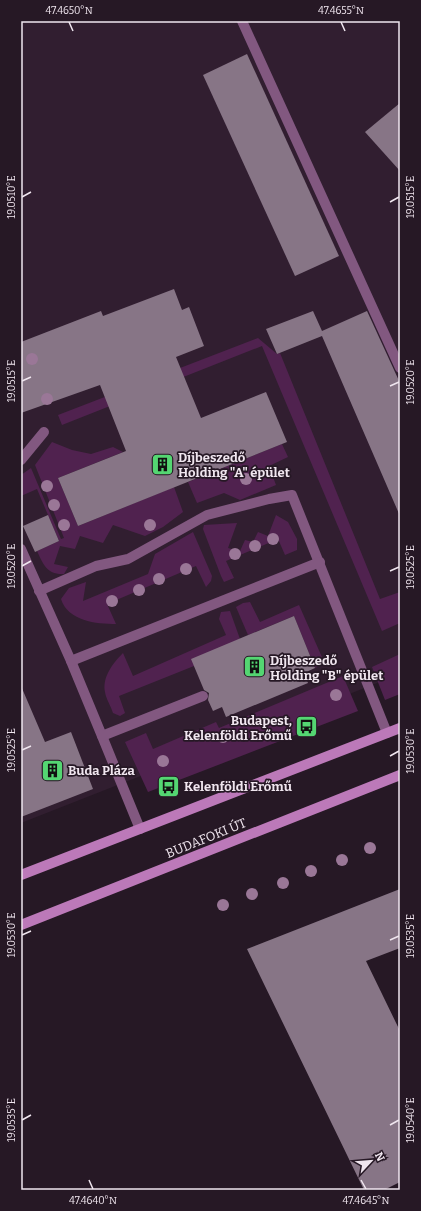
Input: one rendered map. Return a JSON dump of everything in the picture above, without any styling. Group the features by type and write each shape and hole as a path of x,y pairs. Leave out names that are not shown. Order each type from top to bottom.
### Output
{"main road":[{"path":"21,875 400,728"},
{"name":"BUDAFOKI ÚT","path":"21,925 400,775"}],"lane":[{"path":"242,21 400,368"},
{"path":"21,460 44,432"},
{"path":"39,591 96,566 128,559 207,515 269,499 292,495 387,733"},
{"path":"21,549 71,661 140,829"},
{"path":"71,661 320,562"},
{"path":"102,736 204,696"}],"shaded area":[{"path":"21,21 400,21 400,674 21,823"},
{"path":"258,338 277,354 280,353 380,599 400,592 400,623 382,631 262,346 62,425 58,415"},
{"path":"52,442 72,450 91,454 113,447 123,452 58,478 78,526 174,487 183,512 163,527 145,536 113,525 103,543 80,536 75,549 60,546 54,564 68,567 64,574 53,573 46,568 37,551 59,541 37,489 21,496 21,475 31,468 61,539 64,538 35,465"},
{"path":"282,444 288,457 269,466 276,485 240,500 224,493 197,503 188,482"},
{"path":"276,515 288,522 297,539 297,550 285,555 278,539 226,561 234,578 224,582 203,529 204,525 237,523 228,548 240,551 245,540 253,542 258,532 268,536"},
{"path":"193,532 212,576 211,581 206,587 196,566 107,604 116,624 92,622 76,617 65,606 61,599 69,588 86,582 83,601 148,574 155,554"},
{"path":"250,602 260,622 299,605 325,664 315,668 294,616 248,635 236,607 243,603"},
{"path":"230,611 240,639 194,666 119,696 125,713 120,716 113,713 106,695 105,681 112,666 123,653 133,676 226,635 219,619 221,612"},
{"path":"400,654 400,694 385,700 372,667"},
{"path":"343,676 358,711 148,792 125,742 146,733 153,749 216,722 219,728"}],"building":[{"path":"247,54 339,256 295,276 203,75"},
{"path":"400,103 400,171 365,132"},
{"path":"174,289 182,310 189,307 204,346 176,357 201,418 266,392 287,442 78,526 58,478 126,451 100,385 21,413 21,342 101,311 103,316"},
{"path":"313,311 322,331 367,311 400,383 400,516 322,336 277,354 266,329"},
{"path":"48,515 59,541 35,552 23,526"},
{"name":"Díjbeszedő Holding \"B\" épület","path":"294,616 315,668 304,673 308,683 226,717 222,707 213,711 208,700 209,693 204,690 191,659"},
{"name":"Buda Pláza","path":"21,686 45,742 71,732 93,789 21,817"},
{"path":"400,889 400,948 366,961 400,1031 400,1182 384,1190 364,1190 247,949"}],"place":[{"name":"Díjbeszedő Holding \"A\" épület","path":"162,464"},
{"name":"Díjbeszedő Holding \"B\" épület","path":"255,667"},
{"name":"Budapest, Kelenföldi Erőmű","path":"307,727"},
{"name":"Buda Pláza","path":"53,770"},
{"name":"Kelenföldi Erőmű","path":"169,786"}]}
